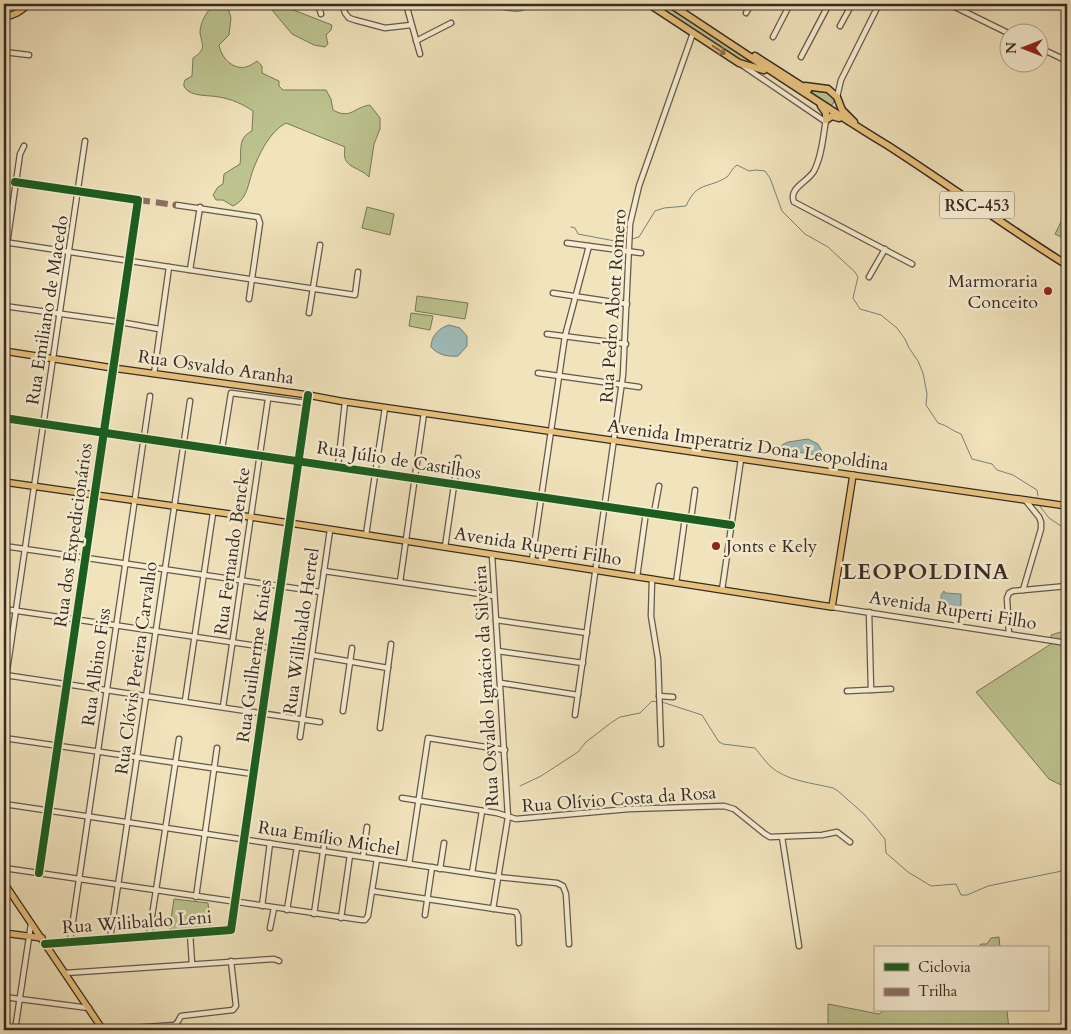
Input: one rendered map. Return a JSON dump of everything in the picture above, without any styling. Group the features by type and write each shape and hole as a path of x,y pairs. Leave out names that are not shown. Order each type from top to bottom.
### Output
{"highway":[{"path":"649,4 739,63 772,73"},
{"name":"RSC-453","path":"670,4 772,73 886,145"},
{"name":"RSC-453","path":"676,4 801,85 835,102 854,122 886,145 1067,265"},
{"path":"801,85 828,89 835,102 821,104 826,112 826,121"},
{"path":"826,121 832,116 843,119"}],"main road":[{"path":"4,17 12,16 28,4"},
{"name":"Rua Osvaldo Aranha","path":"4,351 424,413"},
{"name":"Avenida Imperatriz Dona Leopoldina","path":"424,413 1067,506"},
{"path":"832,607 853,475"},
{"name":"Avenida Ruperti Filho","path":"4,482 532,560 832,607"},
{"path":"4,883 103,1030"},
{"path":"4,933 29,936 44,941"}],"street":[{"path":"318,4 321,14"},
{"path":"342,4 349,18 355,20 385,28 411,25"},
{"path":"417,4 406,6 420,54"},
{"path":"746,13 751,4"},
{"path":"773,37 790,4"},
{"path":"801,57 829,4"},
{"path":"840,26 852,4"},
{"path":"835,102 841,80 879,4"},
{"path":"949,4 998,28"},
{"path":"416,41 451,23"},
{"name":"Rua Pedro Abott Romero","path":"575,716 622,385 626,344 630,224 639,186 693,33"},
{"path":"4,52 29,56"},
{"path":"1048,52 1067,61"},
{"path":"739,63 826,121 818,162 814,172 793,192 792,198 794,202 885,248 912,264"},
{"path":"828,89 841,80"},
{"name":"Rua Emiliano de Macedo","path":"4,691 85,141"},
{"path":"4,265 5,243 20,154 24,146"},
{"path":"16,182 78,192"},
{"name":"Rua dos Expedicionários","path":"39,874 138,200 78,192"},
{"path":"4,204 12,210"},
{"path":"176,205 258,217 260,223 249,298"},
{"path":"190,270 200,207"},
{"path":"5,243 355,295 358,272"},
{"path":"567,243 641,253"},
{"path":"308,313 320,245"},
{"path":"532,560 565,336 589,246"},
{"path":"869,277 885,248"},
{"path":"154,374 169,267"},
{"path":"553,293 627,304"},
{"path":"4,306 159,329"},
{"path":"547,334 626,344"},
{"path":"538,373 639,387"},
{"path":"222,449 230,394 306,403"},
{"name":"Rua Guilherme Knies","path":"231,930 308,395"},
{"name":"Rua Albino Fiss","path":"70,941 150,396"},
{"name":"Rua Fernando Bencke","path":"223,707 268,398"},
{"name":"Rua Clóvis Pereira Carvalho","path":"110,939 190,401"},
{"path":"338,466 345,402"},
{"path":"366,535 385,408"},
{"path":"400,582 424,413"},
{"name":"Rua Júlio de Castilhos","path":"4,418 260,454 731,525"},
{"path":"445,547 458,458"},
{"path":"722,590 740,459"},
{"path":"654,513 659,486"},
{"path":"676,583 695,490"},
{"path":"1023,590 1041,528 1041,522 1026,501"},
{"path":"637,577 646,512"},
{"path":"184,701 213,513"},
{"name":"Rua Willibaldo Hertel","path":"300,737 330,530"},
{"path":"4,546 321,592"},
{"name":"Rua Osvaldo Ignácio da Silveira","path":"492,554 508,816 493,909"},
{"path":"324,571 494,596"},
{"path":"652,579 651,616 658,659 661,744"},
{"path":"1009,634 1009,593 1067,586"},
{"name":"Avenida Ruperti Filho","path":"832,607 1067,643"},
{"path":"4,609 271,648"},
{"path":"869,612 871,690"},
{"path":"496,620 587,633"},
{"path":"380,728 392,644"},
{"path":"343,711 352,648"},
{"path":"498,651 583,663"},
{"path":"312,655 388,668"},
{"path":"5,675 320,722"},
{"path":"500,684 578,695"},
{"path":"847,691 891,689"},
{"path":"659,696 673,696"},
{"path":"4,738 253,774"},
{"path":"408,864 428,738 505,750"},
{"path":"150,936 179,739"},
{"path":"196,897 217,748"},
{"name":"Rua Olívio Costa da Rosa","path":"402,798 497,813 516,819 629,809 724,806 734,809 770,837 782,837"},
{"name":"Rua Emílio Michel","path":"4,804 377,860 498,877 557,883 563,886 566,894 569,944"},
{"path":"472,873 482,811"},
{"path":"363,857 367,827"},
{"path":"314,914 326,832"},
{"path":"799,946 782,837 822,835 837,832 850,842"},
{"path":"262,906 270,843"},
{"path":"440,868 444,843"},
{"path":"287,910 297,847"},
{"path":"341,918 350,855"},
{"path":"4,868 362,920 367,919 377,860"},
{"path":"425,915 432,867"},
{"path":"372,891 516,912 518,916 519,943"},
{"path":"270,928 274,908"},
{"path":"15,1030 32,923"},
{"name":"Rua Wilibaldo Leni","path":"44,941 110,939 231,930"},
{"path":"190,934 192,964"},
{"path":"65,973 232,961 276,960"},
{"path":"103,1030 174,1024 182,1016 235,1009 232,961"},
{"path":"4,997 89,1008"},
{"path":"97,1030 98,1023"}],"green space":[{"path":"267,4 278,4 332,25 331,30 326,35 328,44 325,47 314,45 292,34"},
{"path":"496,4 532,4 525,10 508,11 499,9"},
{"path":"653,4 667,4 756,65 743,63"},
{"path":"213,6 225,8 229,11 231,18 229,35 219,45 222,54 232,65 246,67 257,61 262,66 262,73 279,81 279,86 283,90 326,90 331,99 333,110 339,113 348,113 370,105 380,118 380,129 374,144 369,177 348,163 344,154 345,147 286,123 275,131 262,150 242,199 233,206 223,200 216,200 213,195 218,187 223,184 224,174 240,164 242,141 252,131 253,111 228,99 192,93 184,87 185,80 192,76 193,58 202,49 200,29 202,22"},
{"path":"810,91 825,92 834,99 833,104 831,105"},
{"path":"367,207 394,214 390,235 362,228"},
{"path":"1064,216 1067,218 1067,240 1055,234"},
{"path":"417,296 468,303 465,319 415,311"},
{"path":"411,313 433,316 430,330 409,326"},
{"path":"1067,630 1067,788 1049,779 976,692 1051,644 1051,635"},
{"path":"174,899 208,903 211,929 169,932"},
{"path":"999,937 1000,946 979,946 987,944 991,938"},
{"path":"828,1004 879,1014 882,1012 1007,1012 1009,1030 828,1030"}],"water":[{"path":"449,325 460,328 467,336 467,346 458,356 443,355 431,347 432,339 436,333"},
{"path":"808,439 818,444 824,455 821,457 809,453 784,452 781,450 782,445 788,442"},
{"path":"944,591 945,593 961,594 961,605 956,614 951,616 942,613 941,595"}],"waterway":[{"path":"632,239 639,237 655,211 664,208 686,206 694,193 727,177 737,165 749,171 765,171 770,178 782,211 805,234 828,247 855,272 858,277 853,298 860,309 881,315 897,328 905,339 923,373 927,394 926,405 938,423 961,434 972,459 992,464 997,470 1013,475 1037,490 1038,496"},
{"path":"571,227 575,228 578,234 615,241 626,239"},
{"path":"1039,505 1049,518 1067,530"},
{"path":"520,786 541,776 578,752 586,742 620,717 640,713 652,701 657,702"},
{"path":"662,702 702,715 719,742 755,748 776,771 800,781 833,788 838,791 865,815 885,839 886,853 908,872 931,886 956,884 961,895 967,895 988,886 1067,870"}],"marked path":[{"path":"138,200 176,205"}],"cycle path":[{"path":"15,182 138,200 39,873"},
{"path":"45,944 231,930 308,395"},
{"path":"4,418 731,525"}],"place":[{"name":"Marmoraria Conceito","path":"1048,291"},
{"name":"Jonts e Kely","path":"716,546"}],"district":[{"name":"LEOPOLDINA","path":"926,571"}]}
